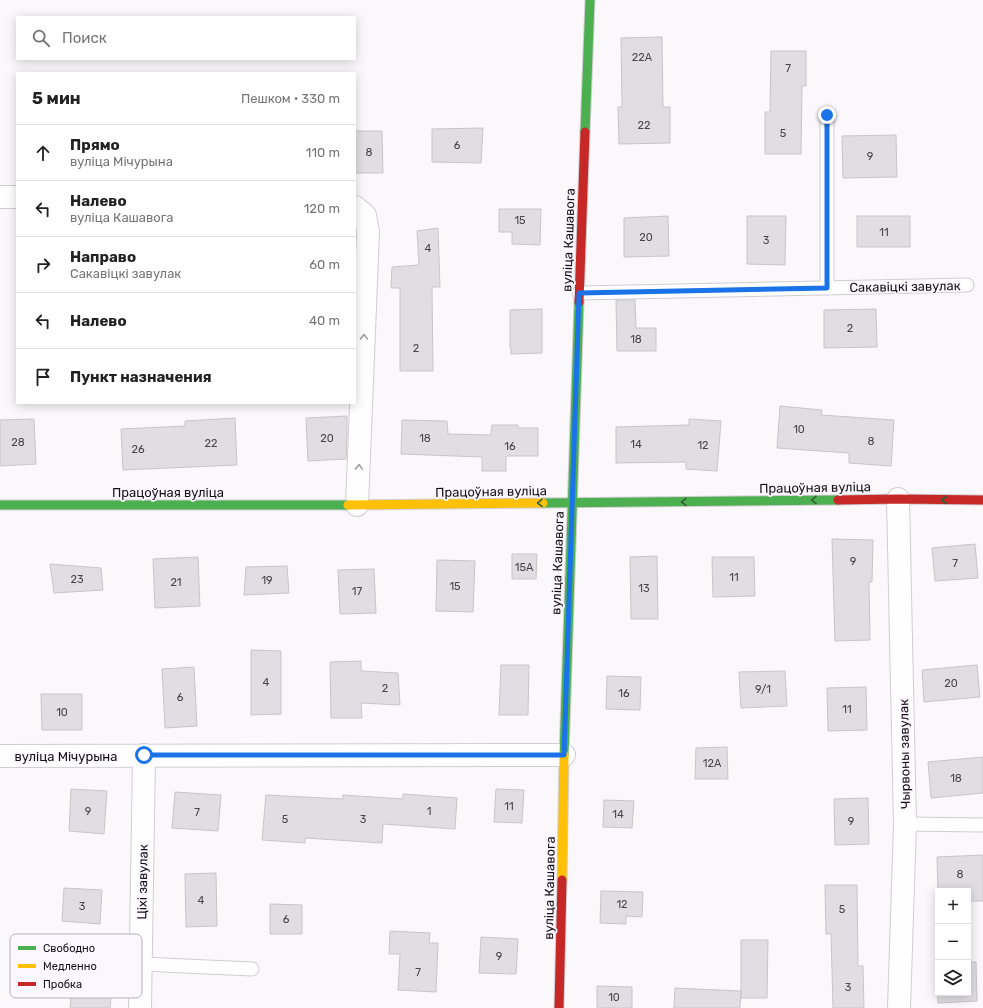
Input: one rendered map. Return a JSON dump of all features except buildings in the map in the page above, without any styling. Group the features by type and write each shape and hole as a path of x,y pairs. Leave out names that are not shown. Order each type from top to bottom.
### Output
{"street":[{"name":"вуліца Кашавога","path":"559,1008 564,755 590,0"},
{"path":"0,197 16,197"},
{"path":"356,208 365,215 368,232 358,506"},
{"name":"Працоўная вуліца","path":"0,505 358,506 898,499 983,500"},
{"name":"Чырвоны завулак","path":"898,499 906,824 899,1008"},
{"name":"Ціхі завулак","path":"141,934 144,755"},
{"name":"вуліца Мічурына","path":"0,756 564,755"},
{"name":"Ціхі завулак","path":"140,998 140,1008"}],"lane":[{"path":"827,115 827,288"},
{"name":"Сакавіцкі завулак","path":"579,293 967,285"},
{"path":"906,824 983,825"},
{"path":"142,964 252,969"}],"traffic: fast":[{"path":"585,132 590,0"},
{"path":"564,755 579,302"},
{"path":"543,503 838,500"},
{"path":"0,505 348,505"}],"traffic: slow":[{"path":"348,505 543,503"},
{"path":"562,880 564,755"}],"traffic: jam":[{"path":"579,302 585,132"},
{"path":"838,500 983,500"},
{"path":"559,1008 562,880"}],"route":[{"path":"144,755 564,755 579,293 827,288 827,115"}]}
